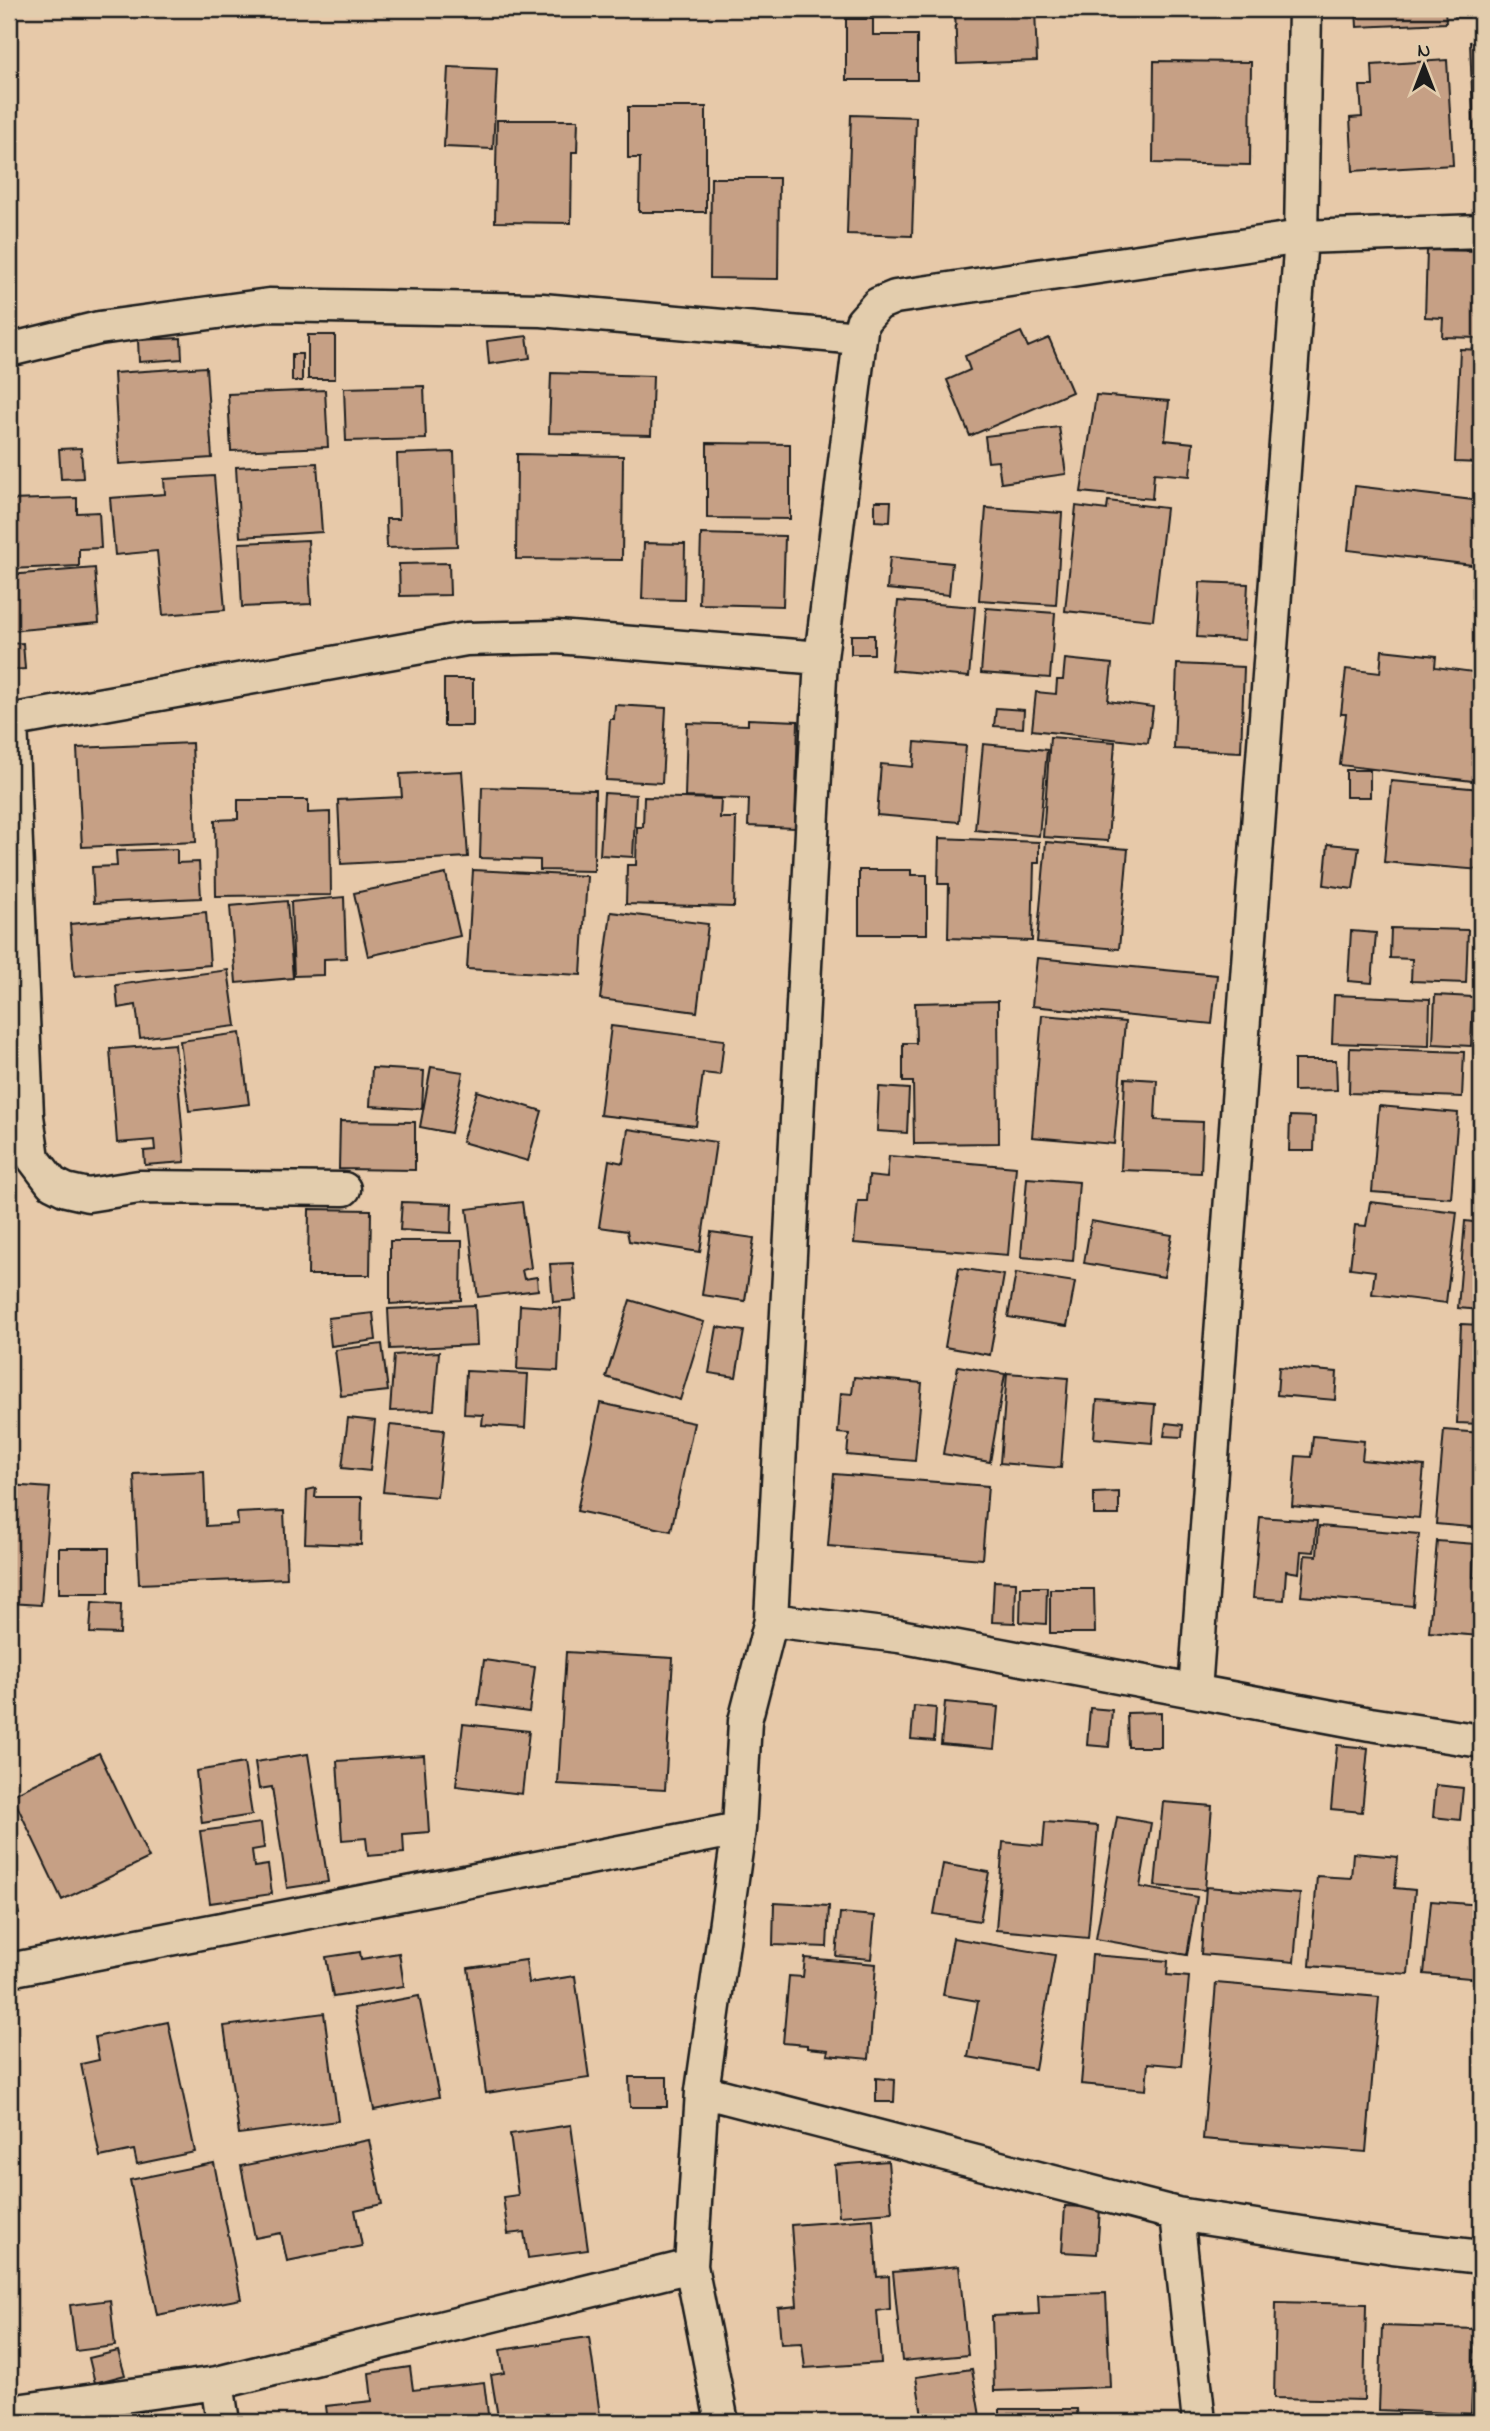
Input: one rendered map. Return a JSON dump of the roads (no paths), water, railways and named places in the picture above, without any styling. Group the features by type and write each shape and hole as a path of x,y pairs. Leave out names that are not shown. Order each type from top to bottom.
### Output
{"street":[{"path":"1195,1691 1301,237 1305,9"},
{"path":"722,2422 691,2266 702,2091 739,1829 745,1721 771,1620 821,658 859,338 865,316 878,304 895,297 1301,237 1481,231"},
{"path":"9,350 99,328 269,305 542,310 859,338"},
{"path":"344,1189 139,1187 88,1195 66,1190 52,1183 33,1158 27,1116 10,721 466,639 556,637 821,658"},
{"path":"771,1620 899,1636 1370,1724 1481,1741"},
{"path":"9,1970 739,1829"},
{"path":"702,2091 1177,2214 1393,2247 1481,2257"},
{"path":"1177,2214 1199,2422"},
{"path":"9,2412 217,2383 691,2266"},
{"path":"217,2383 223,2422"}]}
